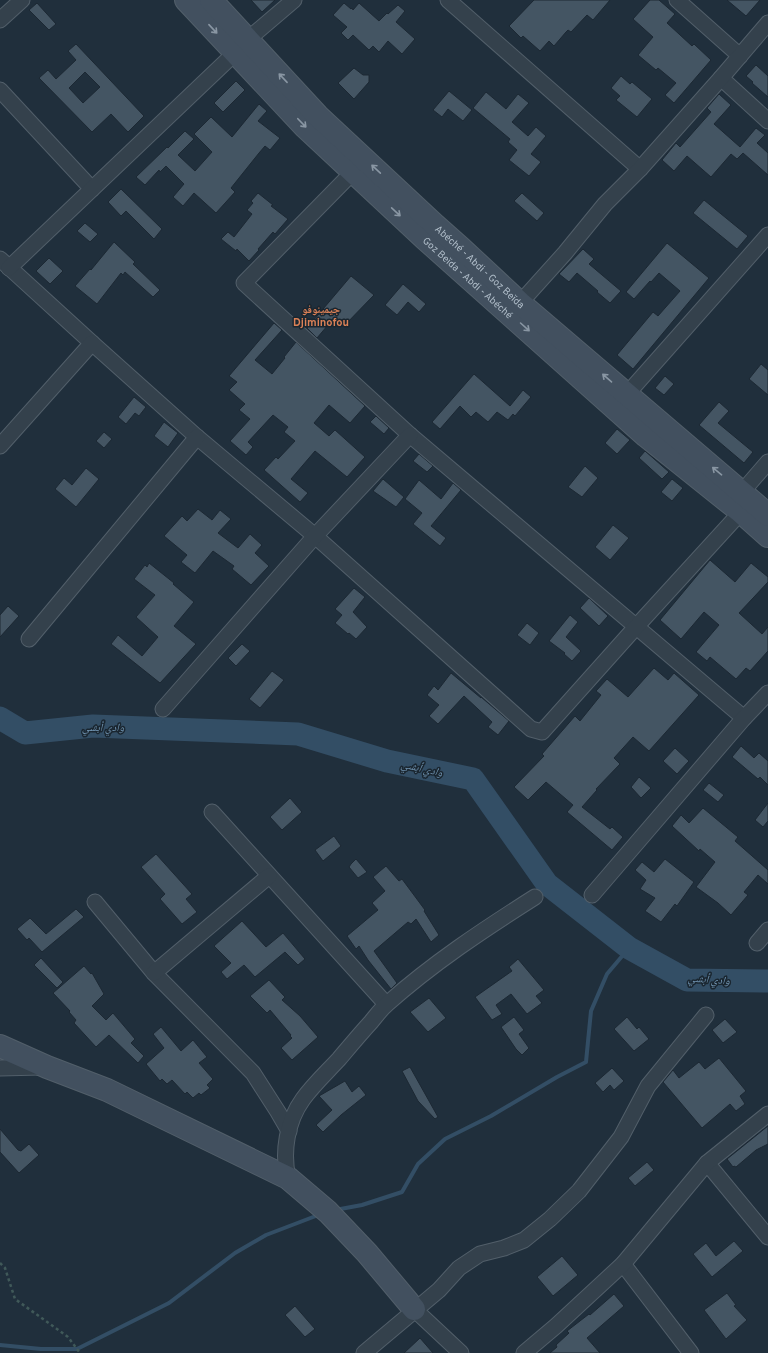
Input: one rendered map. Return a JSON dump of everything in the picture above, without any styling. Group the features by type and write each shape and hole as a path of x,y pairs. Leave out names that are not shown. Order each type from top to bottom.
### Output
{"main road":[{"name":"Goz Beïda - Abdi - Abéché","path":"186,0 241,46 305,127 353,172 430,232 621,402"},
{"name":"Abéché - Abdi - Goz Beïda","path":"210,0 241,46 318,116 430,232 462,249 520,303 621,402 742,502 768,515"},
{"path":"742,502 768,536"},
{"path":"0,1046 47,1067 107,1090 288,1178 333,1217 367,1253 414,1310"}],"street":[{"path":"0,20 22,0"},
{"path":"294,0 241,46 92,188 4,263 197,437 315,536 530,729 536,731 542,732 549,726 635,628 742,502 768,462"},
{"path":"448,0 640,169"},
{"path":"676,0 740,56"},
{"path":"520,303 565,253 605,204 640,169 768,23"},
{"path":"721,78 768,121"},
{"path":"0,90 92,188"},
{"path":"353,172 244,283 410,435 635,628 744,718"},
{"path":"621,402 768,235"},
{"path":"0,446 92,343"},
{"path":"163,709 315,536 410,435"},
{"path":"29,639 197,437"},
{"path":"592,895 744,718 768,693"},
{"path":"212,812 386,1004"},
{"path":"154,974 269,876"},
{"path":"288,1178 285,1165 286,1147 292,1121 302,1101 315,1084 386,1004 474,936 535,897"},
{"path":"95,902 154,974 253,1073 289,1132"},
{"path":"757,943 768,930"},
{"path":"364,1353 439,1290 459,1268 480,1254 504,1248 524,1240 550,1219 579,1190 621,1137 648,1086 706,1015"},
{"path":"0,1068 47,1067"},
{"path":"524,1353 556,1326 623,1264 707,1163 768,1114"},
{"path":"707,1163 768,1237"},
{"path":"623,1264 691,1353"},
{"path":"414,1310 461,1353"}],"path":[{"path":"0,1263 5,1268 15,1299 68,1337 80,1353"}],"building":[{"path":"251,0 275,0 262,12"},
{"path":"534,0 610,0 593,20 587,15 571,32 568,30 554,46 549,41 540,51 523,36 521,38 509,26"},
{"path":"650,0 659,0 675,14 667,23 692,46 694,44 711,60 674,103 665,95 676,83 658,68 656,70 638,55 653,37 633,19"},
{"path":"727,0 760,0 746,16"},
{"path":"37,3 56,24 49,30 29,10"},
{"path":"344,3 353,10 359,3 379,21 398,5 405,11 396,22 415,39 402,54 388,41 379,52 373,46 369,50 353,35 348,40 341,33 347,27 333,15"},
{"path":"76,44 144,116 128,132 111,114 92,132 39,78 48,70 56,79 76,60 68,51","holes":["85,72 100,87 83,103 69,88"]},
{"path":"756,65 768,76 768,97 746,76"},
{"path":"354,68 363,75 369,75 369,82 354,99 338,83"},
{"path":"621,76 630,84 632,82 652,99 637,117 616,100 620,96 611,88"},
{"path":"236,81 245,90 223,112 214,103"},
{"path":"449,91 472,110 463,121 448,109 442,117 433,110"},
{"path":"486,92 506,109 518,94 529,103 512,122 528,136 536,127 546,136 531,154 541,162 529,176 509,160 517,150 508,142 510,139 473,108"},
{"path":"719,94 731,105 714,124 740,147 756,128 765,135 757,143 768,153 768,175 743,153 737,159 731,154 711,177 687,156 674,171 662,160 676,143 680,147 711,112 707,108"},
{"path":"259,104 267,111 258,121 280,138 270,150 265,146 259,153 231,188 235,192 216,213 194,193 183,206 173,197 184,184 166,166 160,172 159,170 145,185 136,177 185,131 194,139 178,155 195,171 212,152 194,134 211,117 232,137"},
{"path":"121,189 162,229 154,239 126,211 121,216 108,202"},
{"path":"258,193 273,205 271,206 288,219 275,234 273,232 249,261 237,249 236,251 221,239 228,232 234,237 252,214 247,210 253,203 251,201"},
{"path":"522,193 544,213 537,221 514,201"},
{"path":"704,200 748,236 737,249 693,213"},
{"path":"85,223 98,234 90,242 77,231"},
{"path":"114,242 135,262 133,264 160,290 153,297 125,272 123,275 121,273 97,304 75,286 90,269 91,270"},
{"path":"667,243 709,278 633,369 617,355 653,312 658,316 680,291 659,273 634,299 626,292"},
{"path":"583,249 594,259 589,264 621,291 610,303 577,273 569,282 559,274"},
{"path":"49,258 63,271 50,284 36,271"},
{"path":"351,276 374,295 343,327 333,319 317,338 307,328"},
{"path":"403,284 426,304 419,312 408,302 397,315 385,305"},
{"path":"274,323 282,330 255,360 272,374 296,342 365,406 350,423 329,405 314,423 329,436 335,430 365,457 347,477 315,451 291,479 308,493 300,502 264,470 276,457 278,459 295,441 284,432 288,427 273,415 248,442 253,447 246,455 230,441 250,419 239,410 245,404 229,390 237,382 229,376"},
{"path":"761,364 768,370 768,395 749,379"},
{"path":"474,374 510,406 523,390 531,397 515,416 513,414 508,420 497,412 488,422 476,412 471,417 460,406 440,429 432,422"},
{"path":"665,376 674,384 664,395 655,388"},
{"path":"134,397 146,407 139,416 135,413 126,424 118,417"},
{"path":"719,402 729,411 718,423 753,452 744,463 699,425"},
{"path":"376,416 389,428 384,434 370,422"},
{"path":"164,422 178,433 168,447 154,436"},
{"path":"617,429 630,440 617,454 605,443"},
{"path":"104,432 112,439 104,448 96,441"},
{"path":"645,451 669,472 662,479 639,458"},
{"path":"419,454 433,466 427,472 413,461"},
{"path":"585,466 598,478 582,497 568,487"},
{"path":"86,468 99,479 76,507 55,489 64,478 72,485"},
{"path":"383,479 404,497 396,507 373,491"},
{"path":"672,479 683,488 672,501 661,492"},
{"path":"419,480 441,499 453,483 461,490 431,526 446,538 440,546 413,524 422,513 405,499"},
{"path":"198,509 212,520 220,510 231,519 218,533 238,548 250,534 262,545 255,553 269,566 251,585 232,569 234,566 213,551 195,573 181,562 187,555 164,536 182,516 187,521"},
{"path":"613,525 629,538 610,560 595,547"},
{"path":"710,560 735,582 751,563 768,577 768,582 739,613 762,634 768,627 768,651 750,671 746,668 736,679 710,657 707,661 696,652 719,625 704,612 681,639 660,620"},
{"path":"149,563 174,583 173,584 194,602 174,626 196,644 160,683 111,644 118,635 142,656 158,637 136,617 155,595 134,579 145,565 147,567"},
{"path":"354,588 365,597 353,612 367,627 356,639 335,623 342,615 335,609"},
{"path":"589,598 608,616 599,626 580,608"},
{"path":"8,606 19,616 0,637 0,615"},
{"path":"570,615 578,622 566,637 581,651 572,661 564,654 565,653 549,641"},
{"path":"527,623 539,633 530,645 517,635"},
{"path":"242,644 250,651 236,666 228,658"},
{"path":"654,668 668,680 674,673 699,695 649,751 633,737 614,758 620,764 596,789 597,790 582,807 610,829 612,827 623,837 612,850 567,812 573,805 546,782 528,800 514,787 544,756 542,754 575,716 580,721 601,695 596,691 607,679 628,697"},
{"path":"272,671 284,680 260,708 249,699"},
{"path":"451,673 509,721 498,735 488,727 492,722 464,696 438,724 429,716 439,705 427,695 434,686 438,690"},
{"path":"741,746 754,758 759,753 768,761 768,785 760,777 758,779 732,757"},
{"path":"675,748 689,761 677,774 663,761"},
{"path":"639,777 651,788 641,798 631,787"},
{"path":"709,783 724,795 718,802 703,790"},
{"path":"290,798 302,812 282,830 270,817"},
{"path":"768,803 768,821 763,827 755,820"},
{"path":"703,808 738,837 735,841 768,870 768,884 758,875 744,892 748,895 731,915 718,903 696,887 715,862 700,849 699,851 672,826 681,815 689,823"},
{"path":"334,836 341,846 323,861 315,850"},
{"path":"156,854 192,894 186,899 197,912 182,924 160,899 165,894 141,867"},
{"path":"356,859 367,872 358,878 349,867"},
{"path":"665,859 694,882 677,906 675,904 661,922 645,911 655,898 640,889 646,880 635,870 642,862 654,872"},
{"path":"386,866 399,881 402,879 425,910 424,911 439,935 431,942 416,919 411,924 408,922 374,951 397,983 391,989 359,946 356,949 347,936 378,910 372,903 385,891 373,877"},
{"path":"76,909 84,917 42,952 29,938 27,940 17,929 30,918 46,934"},
{"path":"242,921 266,947 283,933 305,959 298,965 285,952 255,977 244,965 227,979 221,972 231,963 214,946"},
{"path":"41,958 63,982 57,988 34,965"},
{"path":"518,959 544,990 536,996 542,1003 527,1014 511,994 496,1005 502,1014 492,1020 475,997 512,971 509,967"},
{"path":"84,966 91,974 92,973 104,994 92,1006 106,1020 113,1013 135,1039 131,1043 144,1056 138,1063 109,1035 96,1047 74,1023 76,1020 69,1012 70,1011 53,993"},
{"path":"269,980 285,997 282,1000 300,1016 318,1037 292,1060 281,1048 292,1038 290,1036 291,1035 270,1010 267,1013 250,996"},
{"path":"429,998 446,1018 428,1032 410,1012"},
{"path":"514,1017 524,1030 519,1034 529,1048 522,1055 501,1027"},
{"path":"627,1017 637,1029 639,1027 649,1039 634,1051 614,1029"},
{"path":"725,1019 737,1032 723,1043 712,1030"},
{"path":"161,1027 181,1051 193,1040 207,1057 199,1063 213,1079 207,1085 210,1088 201,1095 199,1093 193,1098 187,1092 185,1094 172,1080 167,1084 162,1079 160,1081 146,1064 164,1048 153,1034"},
{"path":"719,1058 746,1091 740,1096 745,1104 736,1111 730,1104 702,1128 663,1082 673,1070 679,1078 699,1062 705,1069"},
{"path":"410,1067 438,1117 435,1119 418,1101 402,1071"},
{"path":"612,1068 624,1081 614,1090 610,1085 603,1092 595,1083"},
{"path":"345,1081 352,1092 359,1086 366,1095 323,1132 316,1125 332,1110 319,1096"},
{"path":"768,1126 768,1144 756,1150 736,1167 733,1167 727,1159"},
{"path":"0,1129 18,1150 21,1151 29,1144 39,1155 19,1173 0,1152"},
{"path":"647,1162 654,1170 635,1186 628,1178"},
{"path":"734,1241 743,1251 712,1277 693,1254 706,1243 716,1256"},
{"path":"562,1256 578,1275 553,1296 537,1277"},
{"path":"727,1293 736,1305 734,1306 747,1320 726,1339 704,1310"},
{"path":"614,1294 624,1306 587,1338 600,1353 550,1353 569,1333 567,1331 589,1314 590,1315"},
{"path":"295,1306 315,1329 305,1337 285,1315"},
{"path":"420,1338 433,1353 404,1353"}],"waterway":[{"name":"وادي أبشي","path":"0,718 25,733 93,726 298,734 387,761 473,779 547,884 629,948 687,980 768,981"},
{"path":"335,1210 362,1205 402,1192 418,1164 445,1139 491,1116 557,1077 586,1062 591,1011 607,974 629,948"},
{"path":"0,1345 41,1349 77,1349 169,1303 235,1253 266,1235 321,1214"}],"district":[{"name":"جيمينوفو Djiminofou","path":"321,315"}]}
